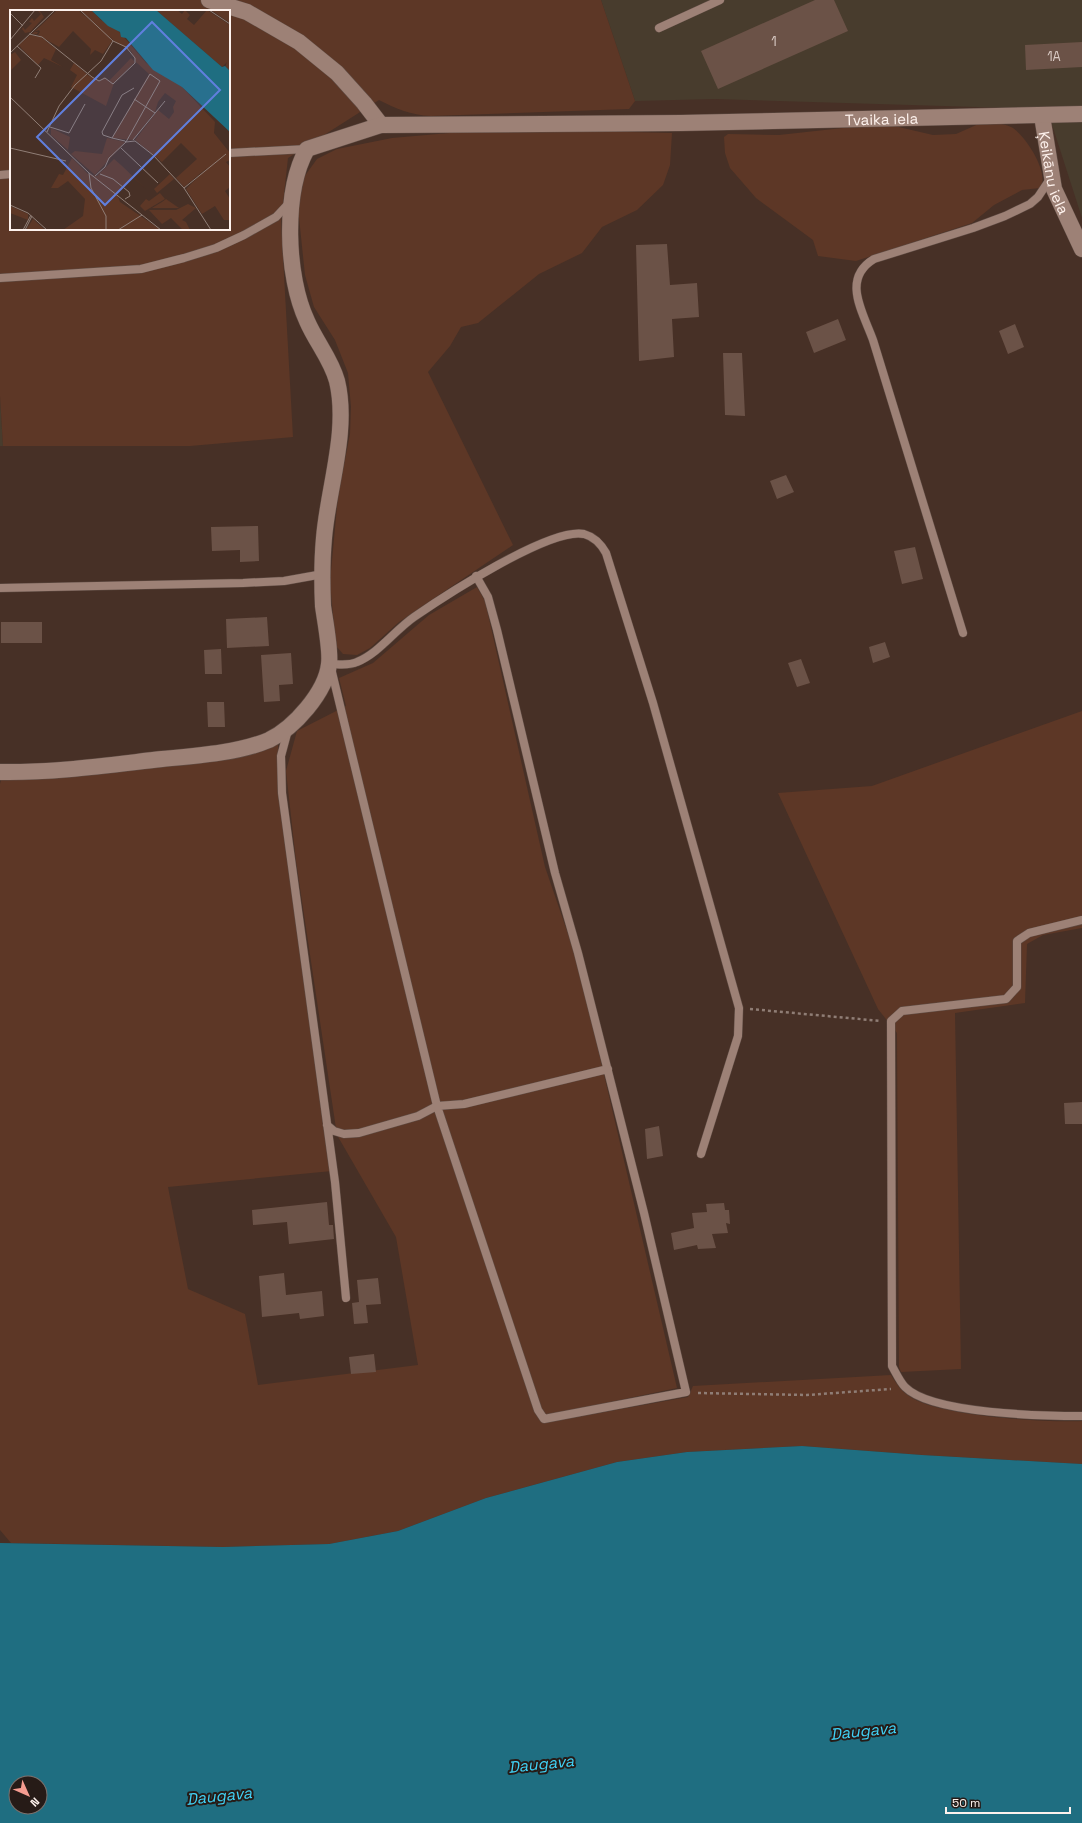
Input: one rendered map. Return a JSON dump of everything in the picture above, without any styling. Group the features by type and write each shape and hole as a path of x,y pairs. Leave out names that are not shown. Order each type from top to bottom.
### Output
{"street":[{"path":"209,0 247,12 298,42 337,73 364,103 381,125"},
{"name":"Tvaika iela","path":"307,150 381,125 681,123 1082,114"},
{"name":"Ķeikānu iela","path":"1042,116 1054,189 1082,249"},
{"path":"0,772 99,766 190,756 245,747 269,740 288,728 305,711 318,693 330,664 323,604 324,538 340,430 341,402 336,379 326,353 307,322 297,296 291,231 292,200 296,177 307,150"}],"lane":[{"path":"659,28 720,0"},
{"path":"230,153 307,150"},
{"path":"0,175 10,174"},
{"path":"963,634 873,340 856,292 856,280 860,270 874,259 973,228 1005,216 1030,204 1043,191 1051,175"},
{"path":"0,278 141,269 184,258 216,248 244,235 276,217 292,200"},
{"path":"476,576 488,597 497,630 556,873 608,1069 644,1213 686,1392 544,1419 538,1410 437,1106 330,664 356,663 370,655 413,618 476,576 542,544 569,535 583,534 594,538 602,546 606,553 653,703 739,1008 738,1036 701,1154"},
{"path":"0,588 243,583 284,581 323,574"},
{"path":"288,728 281,756 282,793 328,1125 341,1229 346,1298"},
{"path":"1082,920 1029,932 1017,941 1017,987 1006,999 902,1011 891,1022 892,1366 906,1388 928,1401 971,1409 1043,1416 1082,1416"},
{"path":"328,1125 334,1131 344,1134 359,1133 418,1116 437,1106 464,1104 608,1069"}],"path":[{"path":"739,1008 891,1022"},
{"path":"686,1392 807,1394 906,1388"}],"shaded area":[{"path":"0,0 601,0 635,101 629,109 431,116 404,111 379,100 288,158 281,221 293,437 190,446 3,446 0,396"},
{"path":"601,0 1082,0 1082,218 1047,109 715,99 635,101"},
{"path":"983,122 1011,127 1023,137 1034,154 1042,173 1040,188 1022,190 994,205 972,223 856,261 818,256 813,240 756,198 730,168 725,153 724,137 728,134 779,135 861,126 890,125 933,135 956,134"},
{"path":"495,129 672,133 670,165 663,185 637,210 602,227 582,253 539,274 478,323 461,327 450,346 428,372 513,545 399,622 370,648 357,655 343,654 336,646 330,582 338,496 350,434 351,407 348,373 335,340 314,307 305,275 298,208 304,177 317,159 337,149 392,138"},
{"path":"0,396 3,446 0,446"},
{"path":"477,587 485,601 545,867 578,963 677,1388 539,1417 543,1423 688,1397 693,1386 891,1375 901,1389 909,1396 923,1403 942,1409 992,1417 1044,1421 1082,1421 1082,1464 922,1455 802,1446 687,1452 617,1462 486,1498 398,1531 329,1544 223,1547 11,1543 0,1530 0,784 2,777 278,744 278,760 332,1171 168,1187 188,1289 245,1314 258,1385 418,1365 396,1237 337,1135 296,861 286,771 297,731 346,706 339,678 373,663 429,615"},
{"path":"1082,711 1082,928 1043,935 1027,944 1025,1003 955,1013 961,1369 901,1372 899,1367 897,1033 878,1009 778,793 872,786"}],"water":[{"name":"Daugava","path":"802,1446 922,1455 1082,1464 1082,1823 0,1823 0,1543 223,1547 329,1544 398,1531 486,1498 617,1462 687,1452"}],"building":[{"path":"815,0 834,0 848,31 718,89 701,51"},
{"path":"1082,42 1082,67 1026,70 1025,45"},
{"path":"667,244 670,285 697,283 699,317 672,319 674,357 639,361 636,245"},
{"path":"838,319 846,340 814,353 806,332"},
{"path":"1015,324 1024,347 1008,354 999,331"},
{"path":"723,353 742,353 745,416 725,415"},
{"path":"786,475 794,492 777,499 770,481"},
{"path":"258,526 259,561 240,562 240,550 212,551 211,527"},
{"path":"915,547 923,579 902,584 894,551"},
{"path":"267,617 269,646 227,648 226,619"},
{"path":"1,622 42,622 42,643 1,643"},
{"path":"885,642 890,657 873,663 869,647"},
{"path":"221,649 222,674 205,674 204,650"},
{"path":"291,653 293,684 279,685 280,701 264,702 261,655"},
{"path":"801,659 810,683 797,687 788,663"},
{"path":"207,702 224,702 225,727 208,727"},
{"path":"1082,1102 1082,1124 1065,1124 1064,1103"},
{"path":"659,1126 663,1156 647,1159 645,1129"},
{"path":"327,1202 329,1225 333,1225 334,1239 289,1244 287,1222 253,1225 252,1210"},
{"path":"724,1203 725,1210 729,1210 730,1224 726,1223 728,1233 712,1234 716,1248 698,1249 697,1245 674,1250 671,1233 694,1228 692,1213 707,1212 706,1204"},
{"path":"284,1273 286,1295 322,1291 324,1316 300,1319 299,1313 262,1317 259,1276"},
{"path":"378,1278 381,1304 366,1305 368,1323 354,1324 352,1303 359,1302 357,1280"},
{"path":"374,1354 376,1372 351,1374 349,1357"}]}
